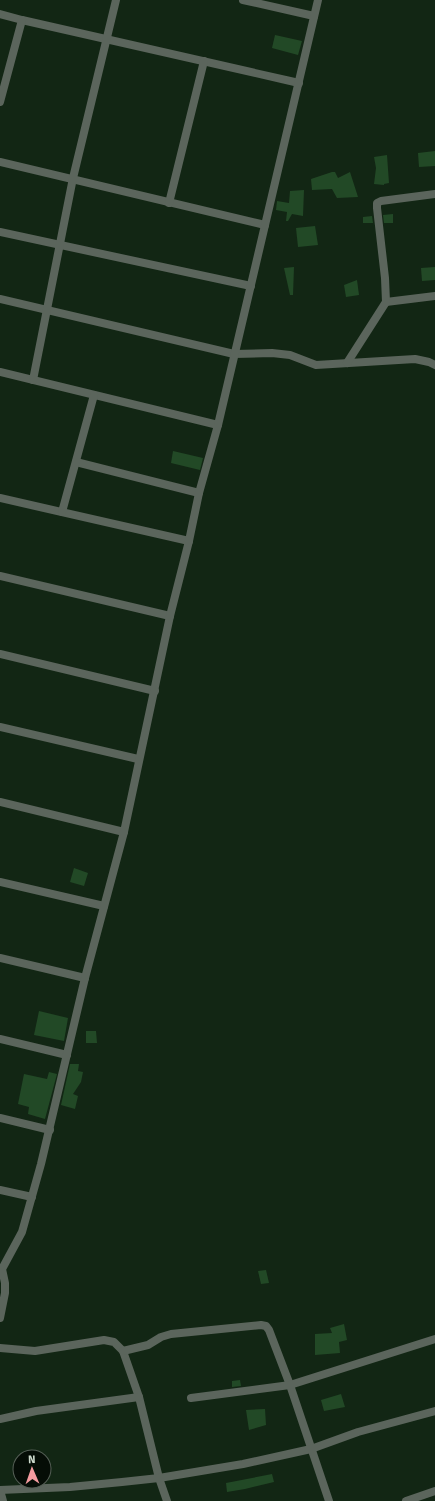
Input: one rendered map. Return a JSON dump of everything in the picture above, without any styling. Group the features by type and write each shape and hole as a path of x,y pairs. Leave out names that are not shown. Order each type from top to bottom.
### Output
{"street":[{"path":"33,380 73,179 116,0"},
{"path":"243,0 314,16"},
{"path":"0,1318 5,1293 5,1283 1,1269 22,1232 50,1130 66,1055 85,978 124,832 138,759 155,691 170,616 189,541 199,493 218,425 318,0"},
{"path":"0,14 299,83"},
{"path":"0,102 22,20"},
{"path":"169,203 204,62"},
{"path":"0,162 265,225"},
{"path":"347,362 386,302 385,278 376,208 377,203 381,201 435,194"},
{"path":"0,232 251,286"},
{"path":"386,302 435,296"},
{"path":"0,299 234,354 272,353 290,355 316,364 415,359 435,365"},
{"path":"0,372 218,425"},
{"path":"62,512 94,395"},
{"path":"76,462 199,493"},
{"path":"0,498 189,541"},
{"path":"0,576 170,616"},
{"path":"0,654 155,691"},
{"path":"0,727 138,759"},
{"path":"0,802 124,832"},
{"path":"0,882 104,906"},
{"path":"0,958 85,978"},
{"path":"0,1039 66,1055"},
{"path":"0,1118 50,1130"},
{"path":"0,1190 32,1197"},
{"path":"123,1351 148,1345 171,1334 261,1325 266,1326 269,1330 290,1385 329,1501"},
{"path":"191,1398 290,1385 435,1339"},
{"path":"0,1348 35,1351 104,1340 114,1342 123,1351 139,1397 159,1478 167,1501"},
{"path":"0,1420 36,1411 139,1397"},
{"path":"3,1501 0,1490 70,1487 159,1478 242,1464 311,1449 358,1432 435,1411"},
{"path":"406,1501 435,1491"}],"building":[{"path":"275,35 302,41 298,55 272,48"},
{"path":"435,151 435,166 419,167 418,153"},
{"path":"387,155 389,183 384,185 374,184 376,168 374,157"},
{"path":"335,172 338,178 350,172 358,197 337,198 332,189 312,190 311,179"},
{"path":"304,190 303,216 292,214 288,221 286,221 287,212 276,210 277,201 289,203 290,191"},
{"path":"393,214 393,223 384,223 383,215"},
{"path":"372,216 373,223 363,223 363,217"},
{"path":"315,226 318,245 298,247 296,228"},
{"path":"294,267 293,295 290,295 284,268"},
{"path":"435,267 435,280 422,281 421,268"},
{"path":"357,280 359,295 346,297 344,285"},
{"path":"173,451 203,458 200,470 171,463"},
{"path":"74,868 88,873 84,886 70,882"},
{"path":"39,1011 68,1018 64,1041 34,1035"},
{"path":"86,1031 96,1031 97,1043 86,1043"},
{"path":"70,1064 79,1064 78,1071 83,1072 81,1082 73,1094 78,1096 75,1109 61,1105"},
{"path":"49,1072 57,1074 45,1119 28,1114 29,1107 18,1104 24,1074 47,1079"},
{"path":"266,1270 269,1283 261,1284 258,1271"},
{"path":"344,1324 347,1340 339,1342 340,1353 315,1355 315,1334 332,1333 330,1328"},
{"path":"240,1380 241,1386 232,1387 232,1381"},
{"path":"341,1394 345,1407 324,1411 321,1400"},
{"path":"265,1409 266,1425 249,1430 246,1410"},
{"path":"272,1474 274,1482 227,1492 226,1483"}]}
